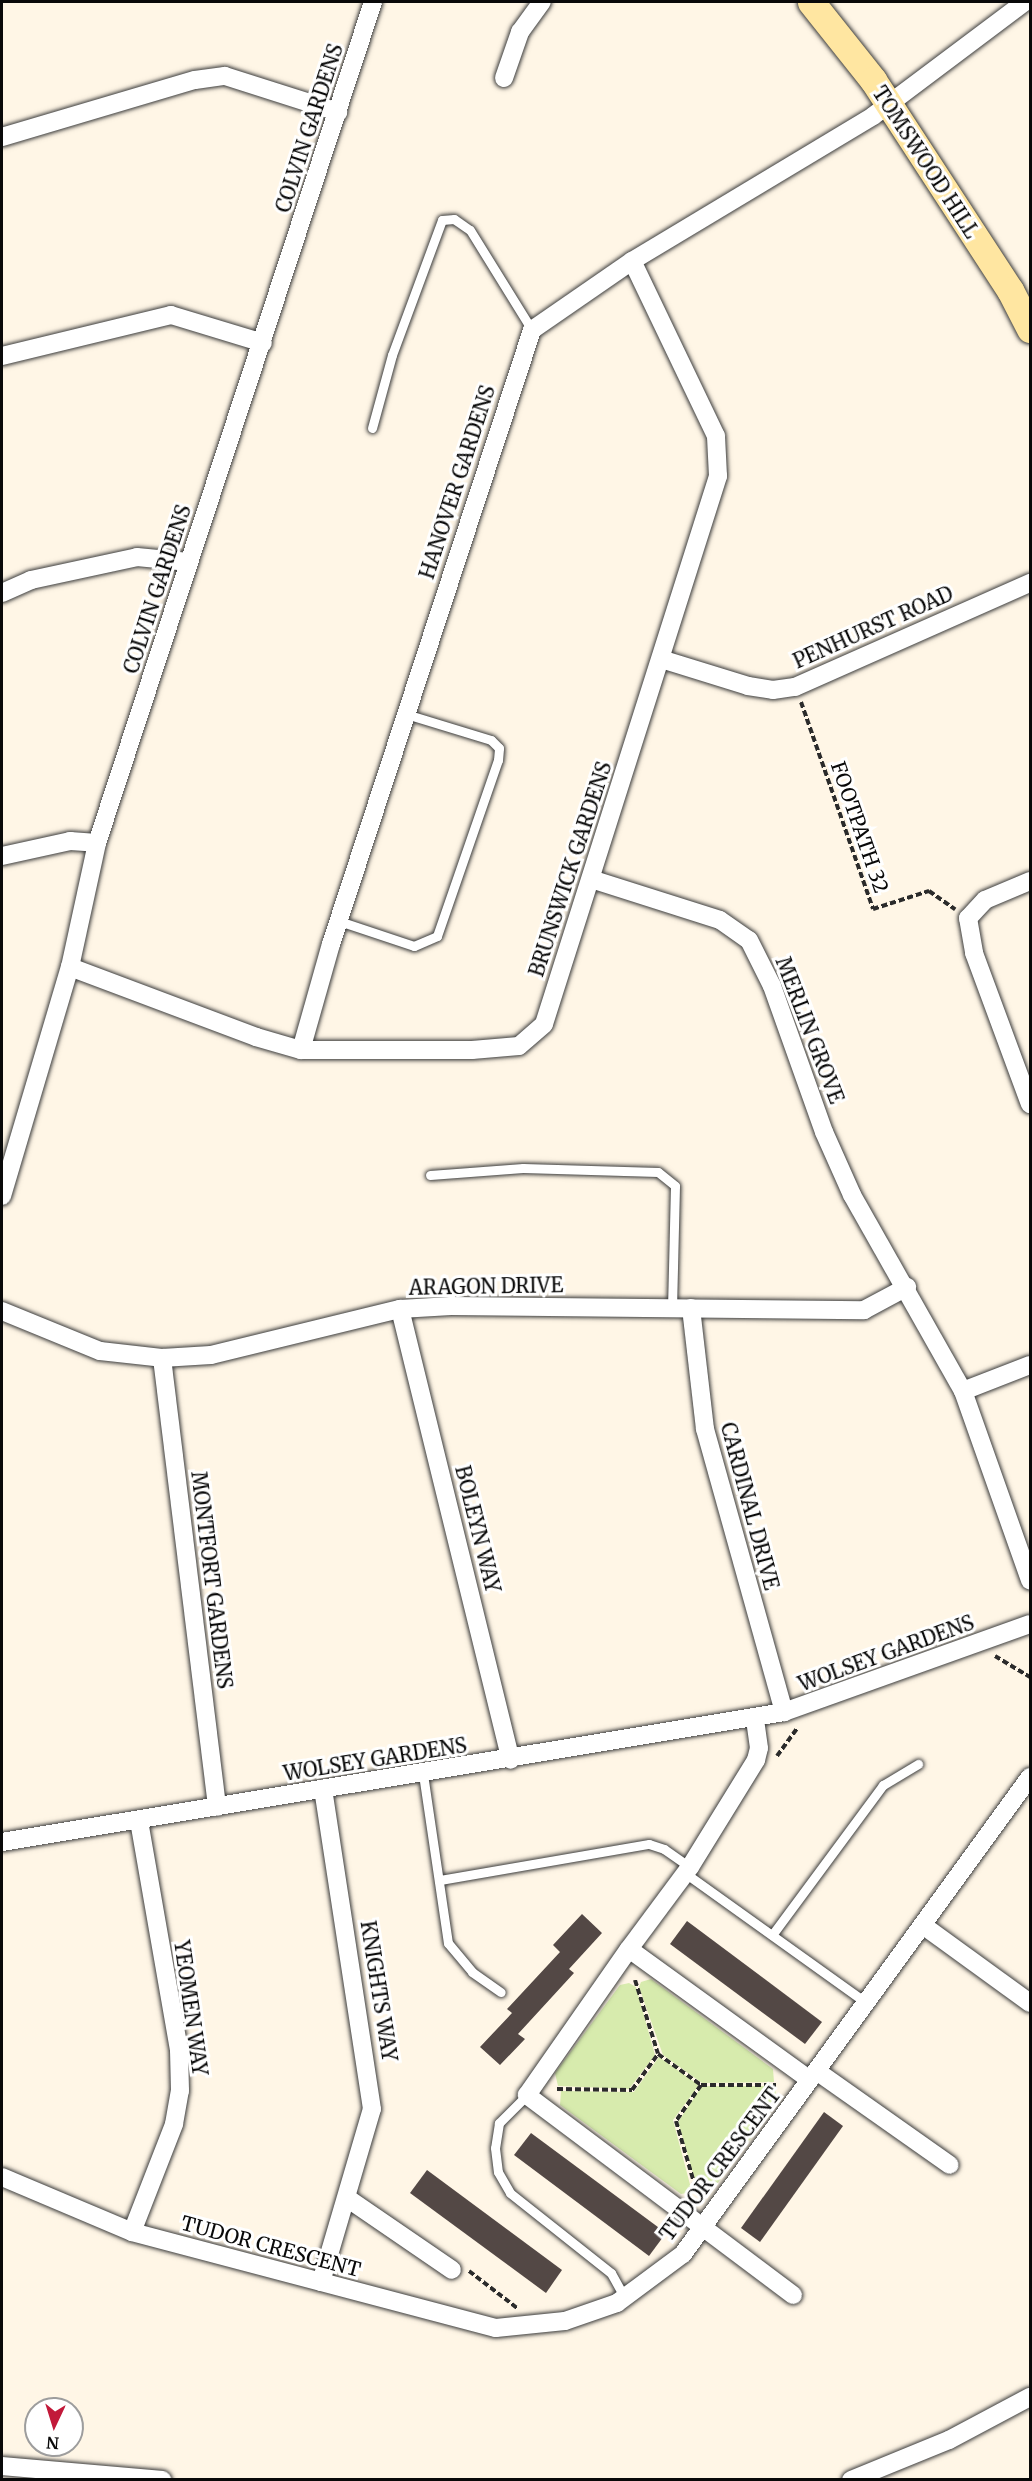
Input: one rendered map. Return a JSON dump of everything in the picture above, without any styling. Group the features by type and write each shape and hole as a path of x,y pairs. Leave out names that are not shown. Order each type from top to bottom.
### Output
{"street":[{"name":"COLVIN GARDENS","path":"2,1196 70,967 97,843 263,343 373,2"},
{"path":"504,78 520,32 542,2"},
{"name":"TOMSWOOD HILL","path":"811,2 887,104 1010,290 1030,330"},
{"path":"532,330 633,261 887,104 1024,2"},
{"path":"2,137 195,80 225,76 338,112"},
{"name":"BRUNSWICK GARDENS","path":"70,967 256,1038 301,1050 472,1050 519,1046 544,1024 718,476 716,436 633,261"},
{"path":"2,356 171,315 263,343"},
{"name":"HANOVER GARDENS","path":"301,1050 339,921 532,330"},
{"path":"2,593 31,580 137,557 189,562"},
{"name":"PENHURST ROAD","path":"661,659 748,686 773,690 795,687 1030,583"},
{"path":"2,856 70,842 97,843"},
{"name":"MERLIN GROVE","path":"591,879 720,920 749,940 772,986 824,1132 852,1195 907,1287"},
{"path":"1030,881 985,900 968,918 974,953 1030,1104"},
{"path":"907,1287 963,1391 1030,1580"},
{"name":"ARAGON DRIVE","path":"2,1311 100,1351 162,1358 211,1355 400,1309 451,1306 864,1310 907,1287"},
{"name":"CARDINAL DRIVE","path":"691,1308 705,1429 791,1711"},
{"name":"BOLEYN WAY","path":"400,1309 511,1760"},
{"name":"MONTFORT GARDENS","path":"162,1358 217,1807"},
{"path":"963,1391 1030,1365"},
{"name":"WOLSEY GARDENS","path":"2,1842 511,1760 791,1711 1030,1624"},
{"path":"755,1718 759,1748 756,1760 687,1870 527,2095 705,2225 793,2295"},
{"name":"TUDOR CRESCENT","path":"2,2177 132,2232 496,2328 565,2321 625,2298 683,2254 1030,1780"},
{"name":"KNIGHTS WAY","path":"321,2282 372,2109 323,1789"},
{"name":"YEOMEN WAY","path":"132,2232 174,2124 180,2091 178,2050 139,1820"},
{"path":"924,1926 1030,2003"},
{"path":"629,1949 814,2076 950,2165"},
{"path":"347,2198 452,2270"},
{"path":"851,2480 949,2440 1030,2397"},
{"path":"2,2466 162,2480"}],"lane":[{"path":"372,428 392,355 442,220 454,219 470,231 532,330"},
{"path":"339,921 414,946 437,936 498,760 499,748 491,740 406,714"},
{"path":"430,1175 523,1168 658,1172 675,1186 672,1308"},
{"path":"772,1935 883,1785 918,1764"},
{"path":"423,1774 448,1943 472,1972 501,1992"},
{"path":"440,1880 649,1844 664,1849 687,1870 772,1935 867,2004"},
{"path":"527,2095 499,2123 495,2148 498,2172 510,2193 611,2272 625,2298"}],"path":[{"name":"FOOTPATH 32","path":"795,687 873,909 929,891 968,918"},
{"path":"988,1640 993,1655 1030,1677"},
{"path":"756,1760 770,1765 798,1726 791,1711"},
{"path":"626,1982 644,1979"},
{"path":"635,1980 658,2054 701,2085 776,2085"},
{"path":"556,2089 632,2090 658,2054"},
{"path":"775,2075 777,2095"},
{"path":"697,2193 676,2121 701,2085"},
{"path":"688,2194 707,2191"}],"green space":[{"path":"651,1979 773,2069 774,2082 702,2083 663,2055 639,1987 641,1982"},
{"path":"629,1983 636,1987 655,2055 629,2089 558,2086 555,2073 620,1985"},
{"path":"659,2057 699,2085 673,2120 692,2192 681,2194 560,2105 561,2091 634,2092"},
{"path":"702,2086 775,2086 777,2103 714,2188 698,2190 678,2122"}],"building":[{"path":"582,1914 602,1933 569,1969 574,1973 518,2034 525,2039 500,2065 480,2047 512,2013 507,2009 560,1952 553,1945"},
{"path":"687,1921 822,2022 805,2044 670,1944"},
{"path":"824,2112 843,2126 760,2242 741,2228"},
{"path":"531,2133 666,2233 649,2256 514,2155"},
{"path":"427,2170 562,2270 546,2293 410,2193"}]}
